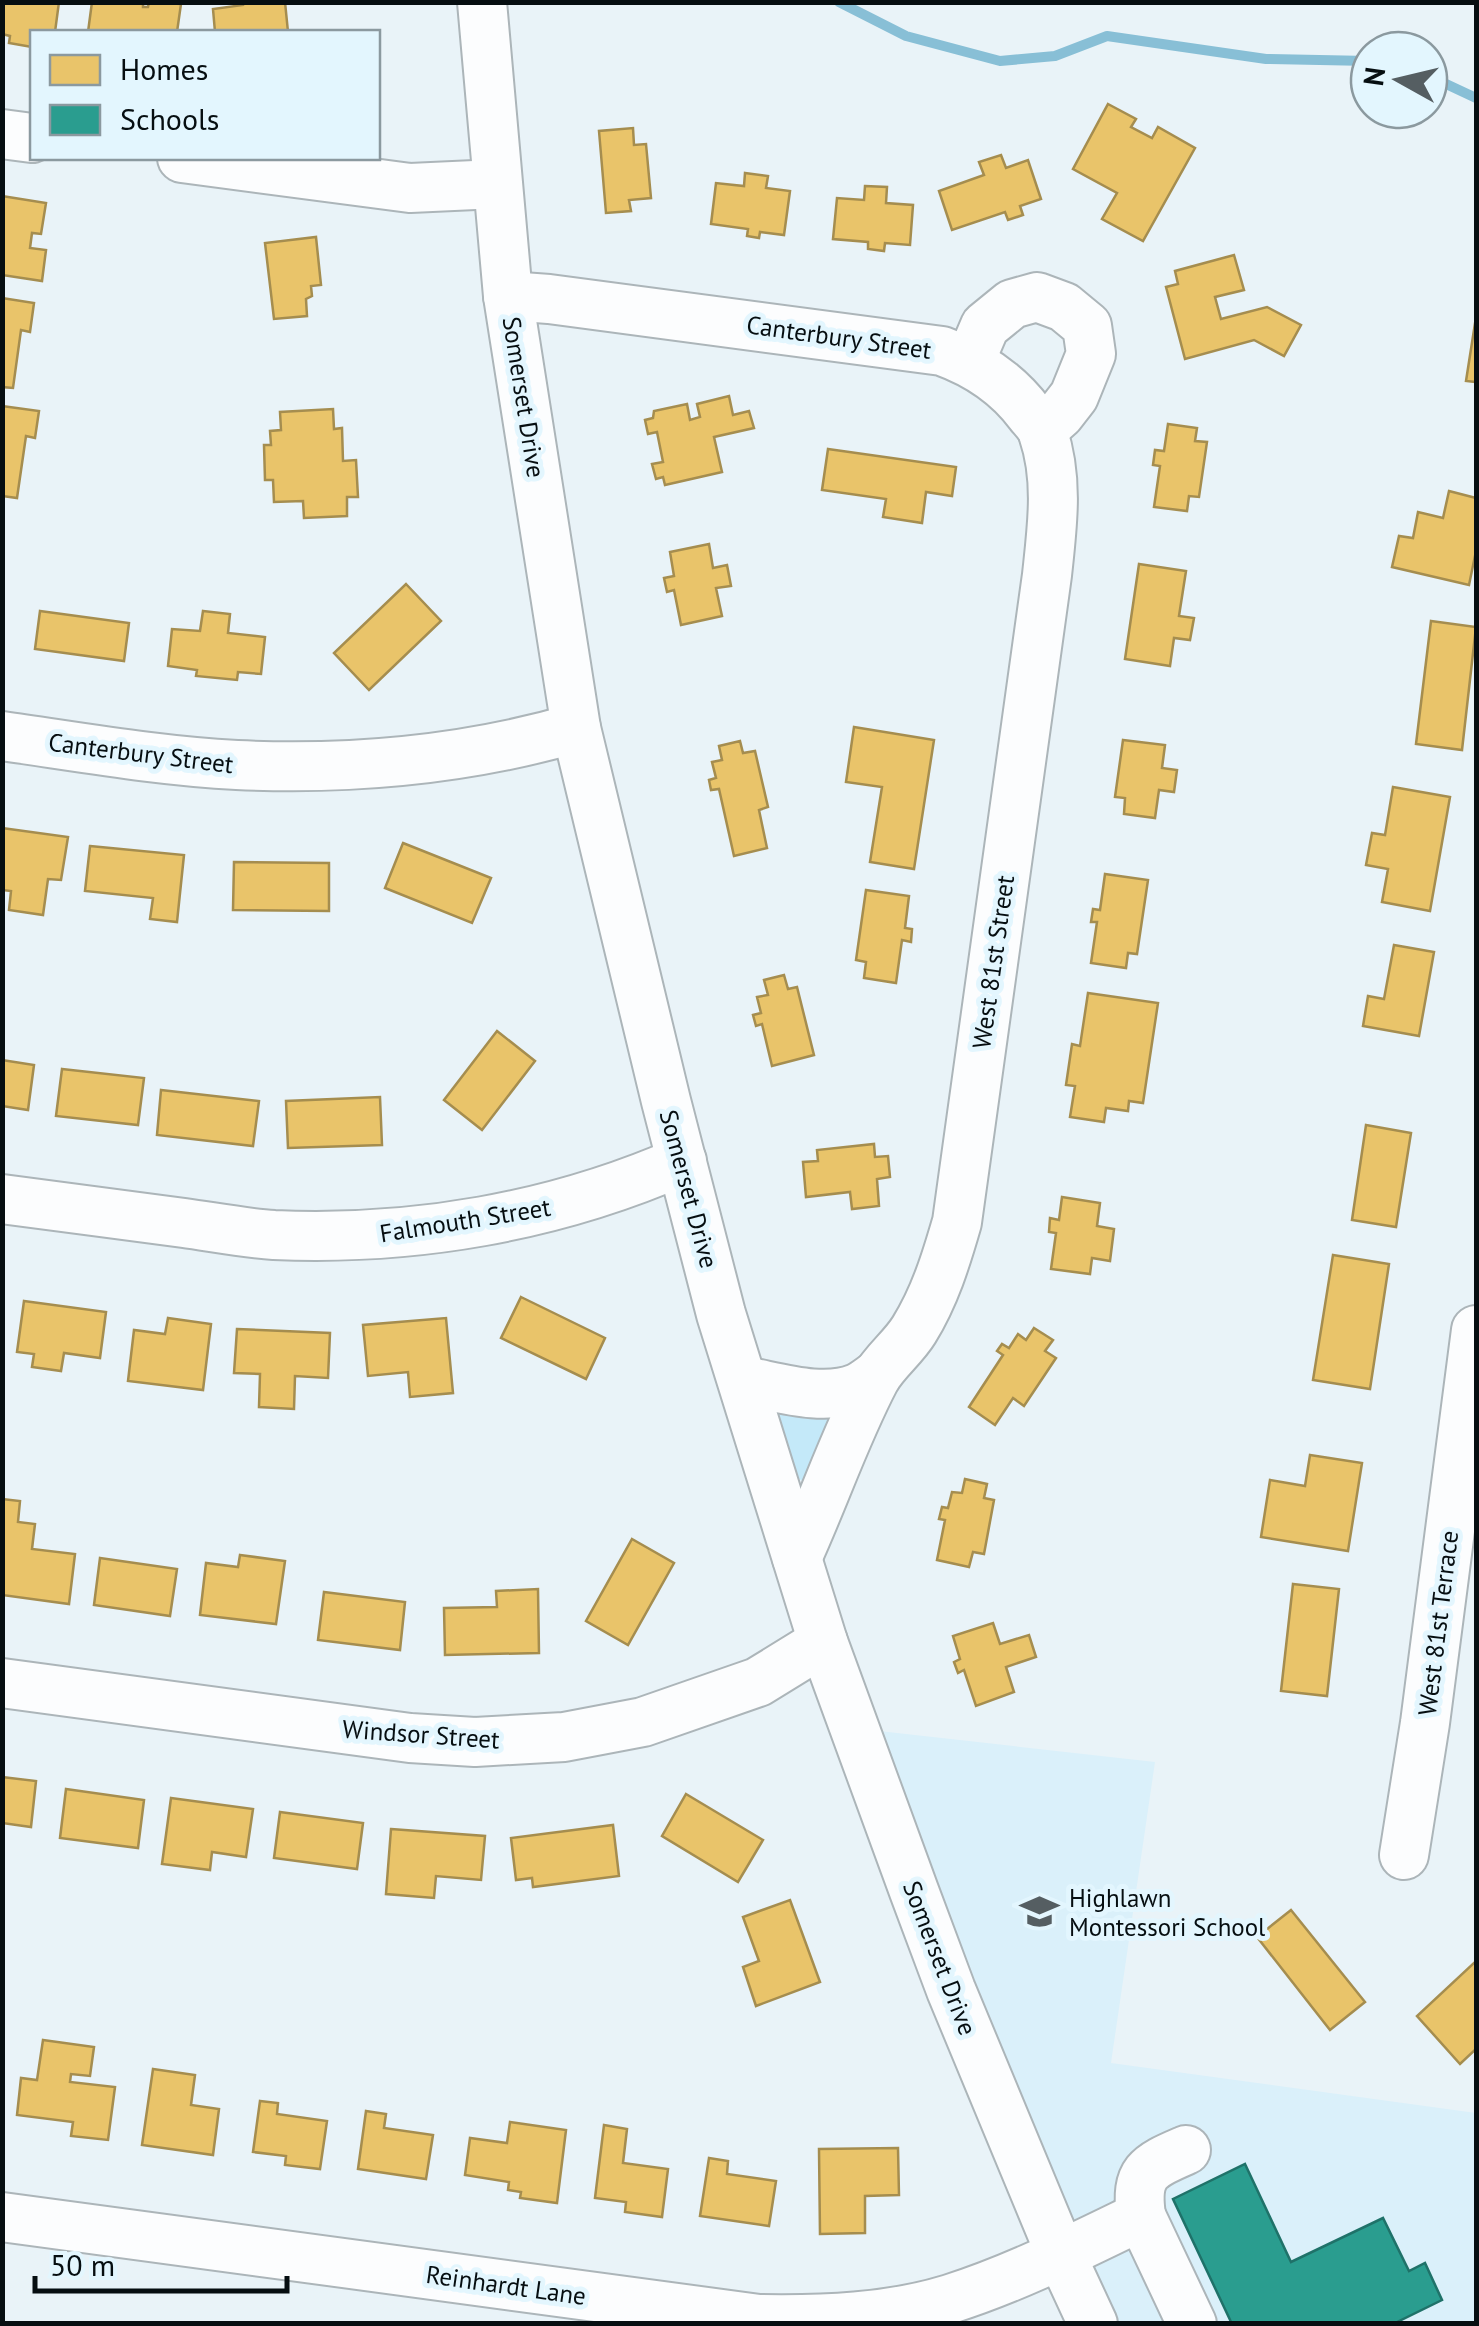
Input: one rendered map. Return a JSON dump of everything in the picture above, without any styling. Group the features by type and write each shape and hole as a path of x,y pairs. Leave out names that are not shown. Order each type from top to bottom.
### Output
{"street":[{"name":"Somerset Drive","path":"482,2 508,296 576,728 721,1314 823,1642 951,1990 1061,2255 1094,2324"},
{"path":"2,134 30,138"},
{"path":"197,160 410,188 497,184"},
{"name":"Canterbury Street","path":"508,296 907,345 942,350 970,361 995,377 1042,430 1051,470 1052,528"},
{"path":"970,361 985,326 1012,304 1037,297 1064,307 1087,326 1091,354 1074,396 1042,430"},
{"name":"West 81st Street","path":"798,1558 877,1375 912,1333 930,1300 957,1222 1052,528"},
{"name":"Canterbury Street","path":"2,736 218,764 324,766 494,749 576,728"},
{"name":"Falmouth Street","path":"2,1199 270,1235 355,1236 446,1228 563,1204 627,1185 682,1161"},
{"name":"West 81st Terrace","path":"1404,1855 1428,1703 1476,1330"},
{"name":"West 81st Street","path":"744,1382 838,1393 858,1388 877,1375"},
{"name":"Windsor Street","path":"2,1683 410,1738 475,1742 564,1737 644,1722 758,1682 823,1642"},
{"path":"1186,2150 1154,2164 1142,2178 1139,2200 1140,2216 1192,2324"},
{"name":"Reinhardt Lane","path":"2,2217 759,2319 816,2320 892,2312 950,2299 1061,2255 1140,2216"}],"shaded area":[{"path":"837,1410 807,1484 798,1478 778,1412"},
{"name":"Highlawn Montessori School","path":"870,1730 1155,1762 1111,2063 1476,2113 1476,2323 1119,2323 1098,2283"}],"building: Homes":[{"path":"2,2 59,2 55,30 30,30 30,47 9,43 10,36 2,34"},
{"path":"92,2 143,2 143,7 148,7 149,2 181,4 177,30 88,30"},
{"path":"285,2 288,30 215,30 213,9"},
{"path":"1108,104 1136,119 1131,127 1152,138 1158,127 1195,148 1143,241 1102,219 1117,193 1073,169"},
{"path":"633,128 634,145 646,144 651,198 629,200 631,211 606,213 599,131"},
{"path":"1001,155 1006,168 1028,160 1041,199 1020,206 1023,215 1008,220 1005,212 952,230 939,191 984,175 979,162"},
{"path":"745,173 768,176 766,188 790,191 784,235 760,232 759,238 747,236 748,229 711,224 716,183 744,186"},
{"path":"865,186 887,187 886,203 913,205 910,245 885,243 884,251 868,249 868,242 833,239 837,198 864,200"},
{"path":"2,196 46,203 41,234 32,233 30,248 46,250 42,281 2,275"},
{"path":"316,237 321,285 311,286 312,296 306,299 307,316 274,319 265,243"},
{"path":"1234,255 1244,290 1215,297 1221,319 1267,307 1301,325 1284,356 1254,340 1185,359 1166,287 1178,284 1175,271"},
{"path":"2,298 34,303 30,332 21,330 13,388 2,387"},
{"path":"1476,317 1476,382 1466,381"},
{"path":"729,396 733,415 749,411 754,428 714,437 722,472 665,485 663,477 656,479 652,464 663,462 657,432 648,434 645,420 653,418 654,411 687,404 690,420 700,417 697,404"},
{"path":"2,406 39,411 35,438 26,436 17,498 2,496"},
{"path":"333,409 334,429 342,428 343,461 356,460 358,497 347,497 347,516 304,518 303,501 274,502 273,480 265,480 264,445 271,445 270,431 281,430 280,412"},
{"path":"1168,424 1197,428 1195,441 1207,442 1199,497 1189,496 1187,511 1154,507 1160,466 1153,465 1155,450 1164,451"},
{"path":"828,449 956,467 952,496 926,492 922,523 883,517 886,499 822,490"},
{"path":"1449,491 1476,498 1476,551 1469,585 1392,567 1399,536 1413,538 1418,512 1443,518"},
{"path":"709,544 713,568 727,565 731,586 716,588 722,616 681,625 674,590 667,592 664,578 674,576 670,552"},
{"path":"1139,564 1186,571 1179,616 1194,618 1190,640 1174,638 1170,666 1125,659"},
{"path":"406,584 441,621 369,690 334,653"},
{"path":"40,611 129,623 124,661 35,649"},
{"path":"203,611 230,614 228,633 265,637 261,674 238,672 237,680 196,676 197,670 168,666 172,629 200,631"},
{"path":"1431,621 1476,627 1462,750 1416,744"},
{"path":"854,727 934,740 914,869 870,862 882,787 846,782"},
{"path":"1123,740 1165,745 1162,768 1177,770 1174,792 1159,790 1155,818 1124,814 1125,798 1115,797"},
{"path":"740,741 743,753 755,751 768,807 759,810 767,848 734,856 719,789 711,790 709,780 716,778 712,762 722,760 719,746"},
{"path":"1393,787 1450,797 1430,911 1382,902 1388,869 1366,865 1372,833 1385,835"},
{"path":"2,828 68,837 61,880 48,879 43,915 9,910 11,891 2,890"},
{"path":"403,843 491,878 472,923 385,888"},
{"path":"90,846 184,855 177,922 150,919 153,898 85,891"},
{"path":"234,862 329,863 329,911 233,910"},
{"path":"1105,874 1148,880 1137,954 1128,953 1126,968 1091,963 1097,922 1091,922 1093,909 1100,910"},
{"path":"866,890 909,896 905,928 912,929 911,942 902,940 896,983 864,978 866,962 856,960"},
{"path":"1394,945 1434,952 1419,1036 1363,1026 1368,996 1384,999"},
{"path":"784,975 788,989 797,987 814,1055 772,1066 762,1024 756,1026 753,1015 761,1013 757,997 768,995 764,980"},
{"path":"1088,993 1158,1003 1143,1103 1129,1101 1128,1111 1106,1108 1104,1122 1070,1117 1075,1086 1066,1085 1072,1044 1080,1046"},
{"path":"497,1031 535,1061 482,1130 444,1100"},
{"path":"2,1060 34,1065 28,1110 2,1106"},
{"path":"62,1069 144,1078 138,1125 56,1116"},
{"path":"161,1090 259,1101 253,1146 157,1135"},
{"path":"380,1097 382,1145 288,1148 286,1101"},
{"path":"1366,1125 1411,1133 1396,1227 1352,1220"},
{"path":"874,1144 875,1157 888,1156 890,1177 877,1179 879,1206 852,1209 850,1192 806,1197 803,1162 818,1161 817,1150"},
{"path":"1062,1197 1100,1203 1097,1226 1114,1229 1110,1261 1092,1258 1090,1274 1051,1269 1056,1233 1049,1232 1050,1218 1059,1220"},
{"path":"1333,1255 1389,1264 1370,1389 1313,1380"},
{"path":"521,1297 605,1338 586,1379 501,1338"},
{"path":"24,1301 106,1312 100,1358 64,1353 61,1371 32,1367 34,1354 17,1352"},
{"path":"168,1318 211,1324 203,1390 128,1381 134,1330 165,1334"},
{"path":"446,1318 453,1393 410,1397 408,1372 368,1376 363,1325"},
{"path":"1034,1328 1053,1340 1045,1351 1056,1358 1024,1406 1013,1398 995,1425 969,1407 1003,1355 997,1351 1002,1344 1009,1348 1018,1334 1026,1340"},
{"path":"237,1329 330,1333 328,1378 295,1376 294,1409 259,1407 260,1374 234,1373"},
{"path":"1310,1455 1362,1463 1348,1551 1261,1537 1270,1480 1305,1486"},
{"path":"965,1479 987,1484 984,1498 994,1500 984,1554 973,1552 969,1567 937,1560 945,1520 939,1519 942,1507 948,1508 952,1492 962,1493"},
{"path":"2,1499 20,1501 18,1522 35,1524 32,1549 75,1554 69,1604 2,1595"},
{"path":"632,1539 674,1563 628,1645 586,1621"},
{"path":"240,1555 285,1561 276,1624 200,1615 206,1563 238,1567"},
{"path":"100,1558 177,1569 170,1616 94,1605"},
{"path":"1293,1584 1339,1589 1327,1696 1281,1691"},
{"path":"538,1589 539,1653 445,1655 444,1608 497,1607 496,1591"},
{"path":"324,1592 405,1602 400,1650 318,1640"},
{"path":"993,1623 1000,1644 1029,1635 1036,1657 1006,1667 1014,1692 976,1706 964,1670 958,1673 954,1662 960,1659 953,1636"},
{"path":"2,1777 36,1781 31,1827 2,1823"},
{"path":"66,1789 144,1800 138,1848 60,1838"},
{"path":"686,1794 763,1840 738,1882 662,1836"},
{"path":"171,1798 253,1809 246,1857 212,1852 210,1870 162,1864"},
{"path":"280,1812 363,1823 357,1869 274,1858"},
{"path":"613,1825 619,1876 533,1887 532,1878 516,1880 511,1838"},
{"path":"391,1829 485,1836 481,1880 436,1876 434,1898 386,1894"},
{"path":"790,1900 820,1982 756,2006 743,1967 759,1961 743,1917"},
{"path":"1291,1910 1365,2002 1330,2030 1257,1937"},
{"path":"1476,1961 1476,2049 1460,2064 1417,2016"},
{"path":"43,2040 94,2047 90,2076 71,2074 70,2082 115,2087 108,2140 71,2136 73,2122 17,2115 21,2078 37,2080"},
{"path":"153,2069 195,2075 191,2105 219,2109 213,2155 142,2145"},
{"path":"260,2101 278,2103 277,2114 327,2121 320,2169 285,2165 286,2156 253,2152"},
{"path":"366,2111 386,2114 384,2128 433,2135 426,2179 358,2169"},
{"path":"510,2122 566,2130 557,2203 520,2198 521,2192 508,2190 509,2182 465,2175 470,2138 507,2143"},
{"path":"604,2125 627,2129 623,2163 668,2169 662,2217 625,2212 626,2202 595,2198"},
{"path":"898,2148 899,2195 865,2196 865,2233 820,2234 819,2149"},
{"path":"709,2158 728,2161 727,2174 776,2181 769,2226 700,2216"}],"building: Schools":[{"path":"1245,2164 1291,2262 1383,2218 1409,2271 1425,2263 1442,2300 1393,2324 1232,2324 1173,2199"}],"waterway":[{"path":"839,2 906,36 1000,61 1055,56 1107,36 1266,59 1349,61"},
{"path":"1449,85 1476,98"}],"place":[{"name":"Highlawn Montessori School","path":"1039,1912"}]}
